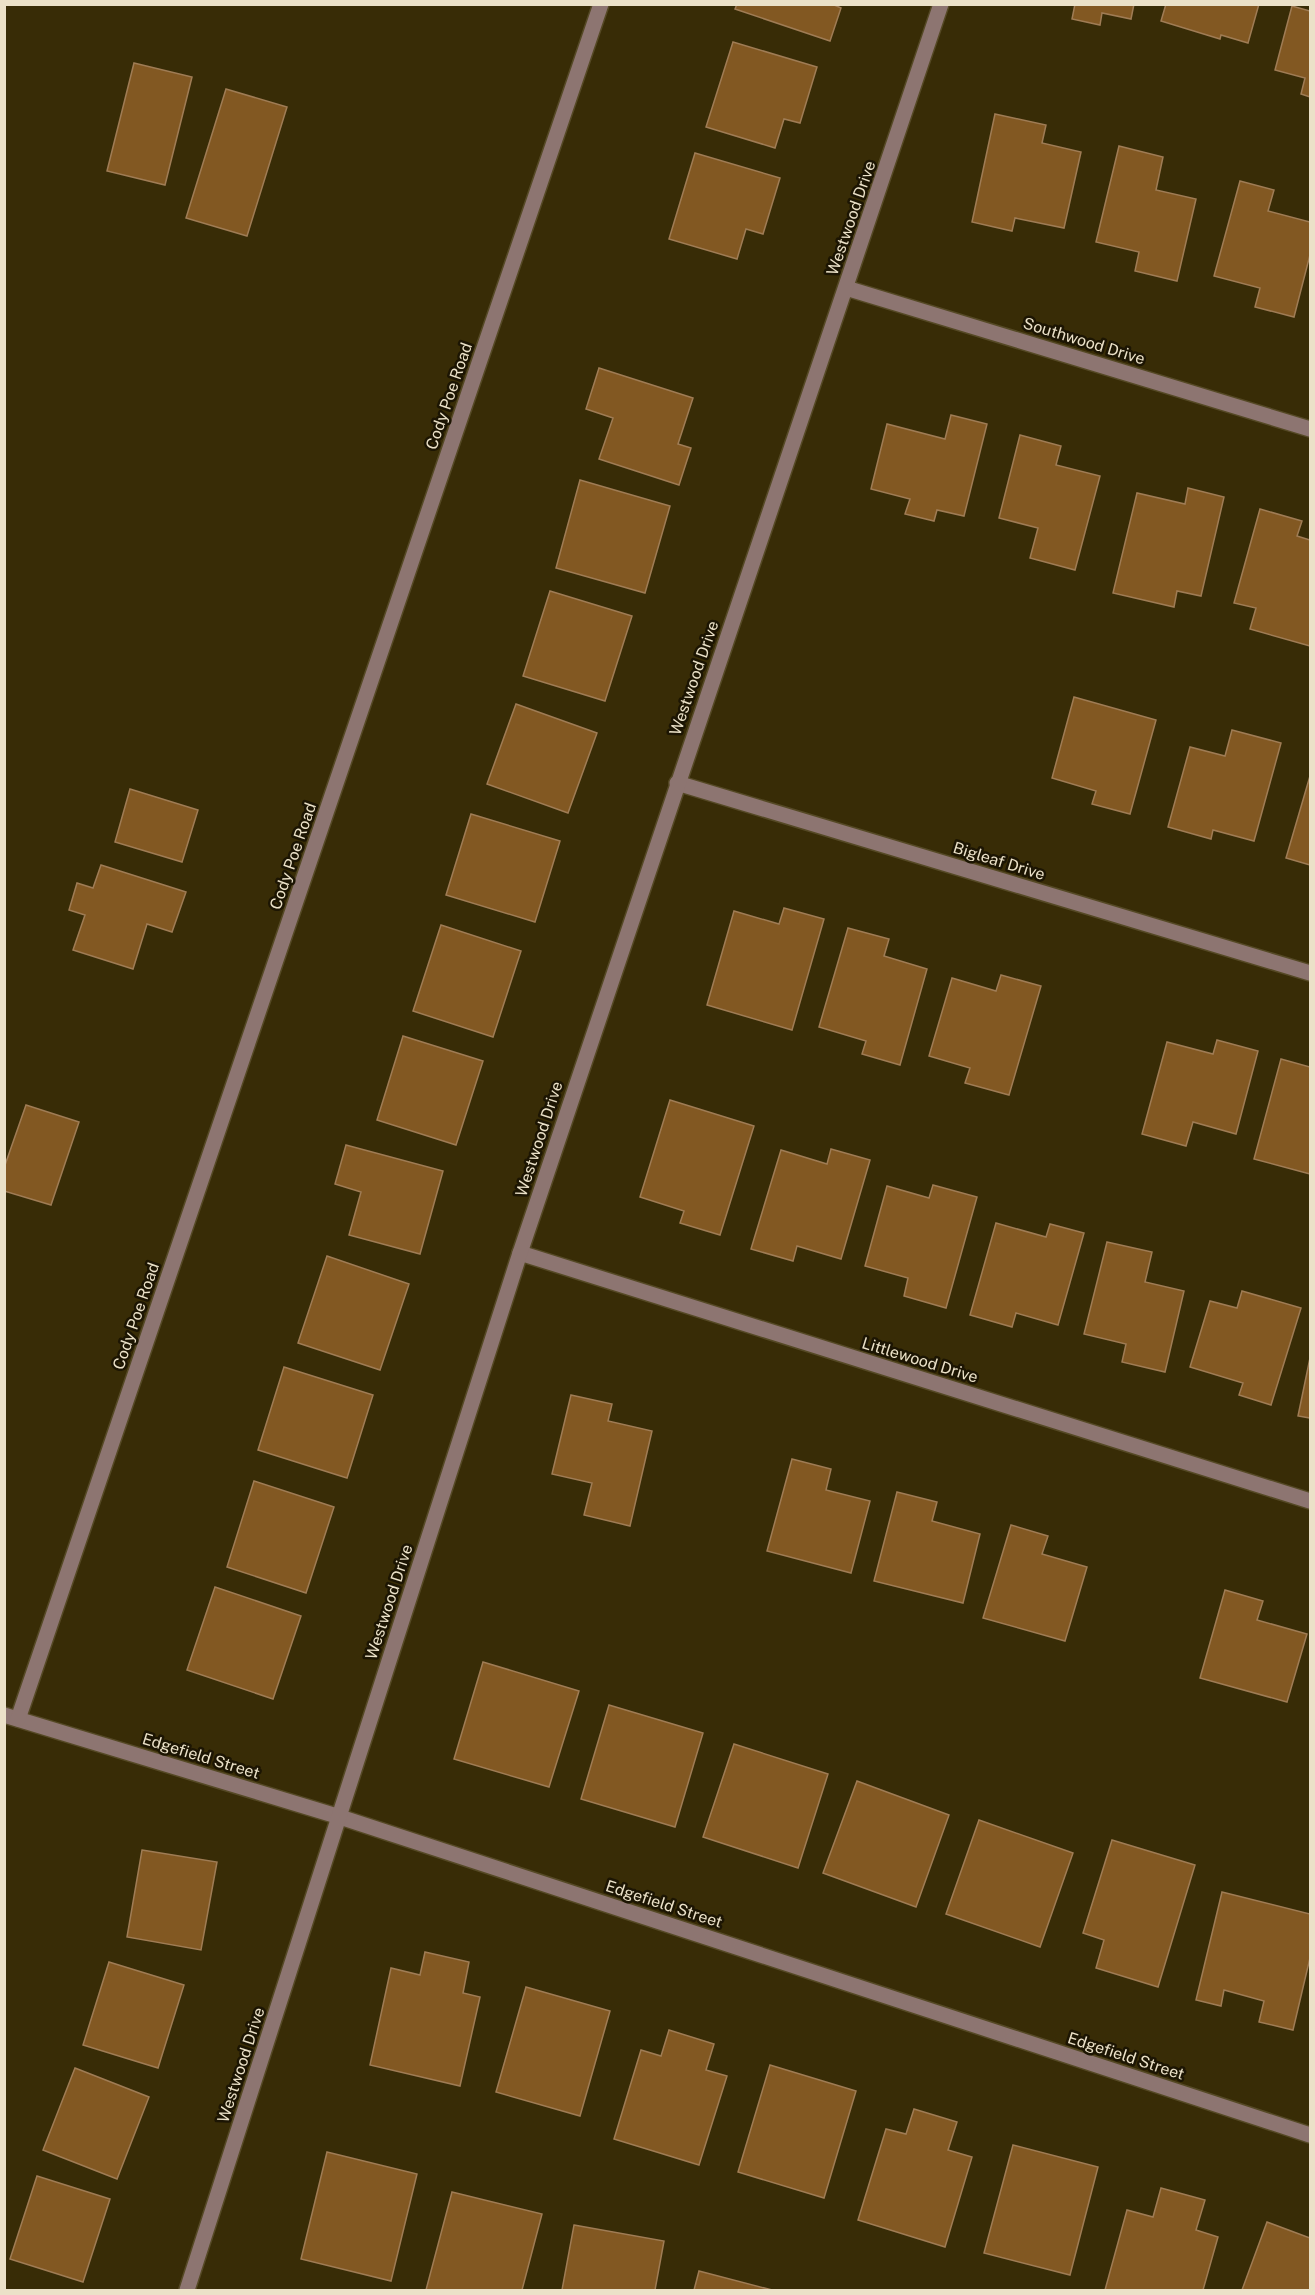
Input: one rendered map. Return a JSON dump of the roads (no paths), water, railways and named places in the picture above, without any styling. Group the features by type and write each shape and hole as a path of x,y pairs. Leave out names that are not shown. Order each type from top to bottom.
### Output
{"street":[{"name":"Cody Poe Road","path":"11,1717 602,4"},
{"name":"Westwood Drive","path":"187,2290 520,1253 941,4"},
{"name":"Southwood Drive","path":"846,288 1311,429"},
{"name":"Bigleaf Drive","path":"677,783 1311,973"},
{"name":"Littlewood Drive","path":"520,1253 1311,1501"},
{"name":"Edgefield Street","path":"11,1717 340,1817 1311,2135"}]}
